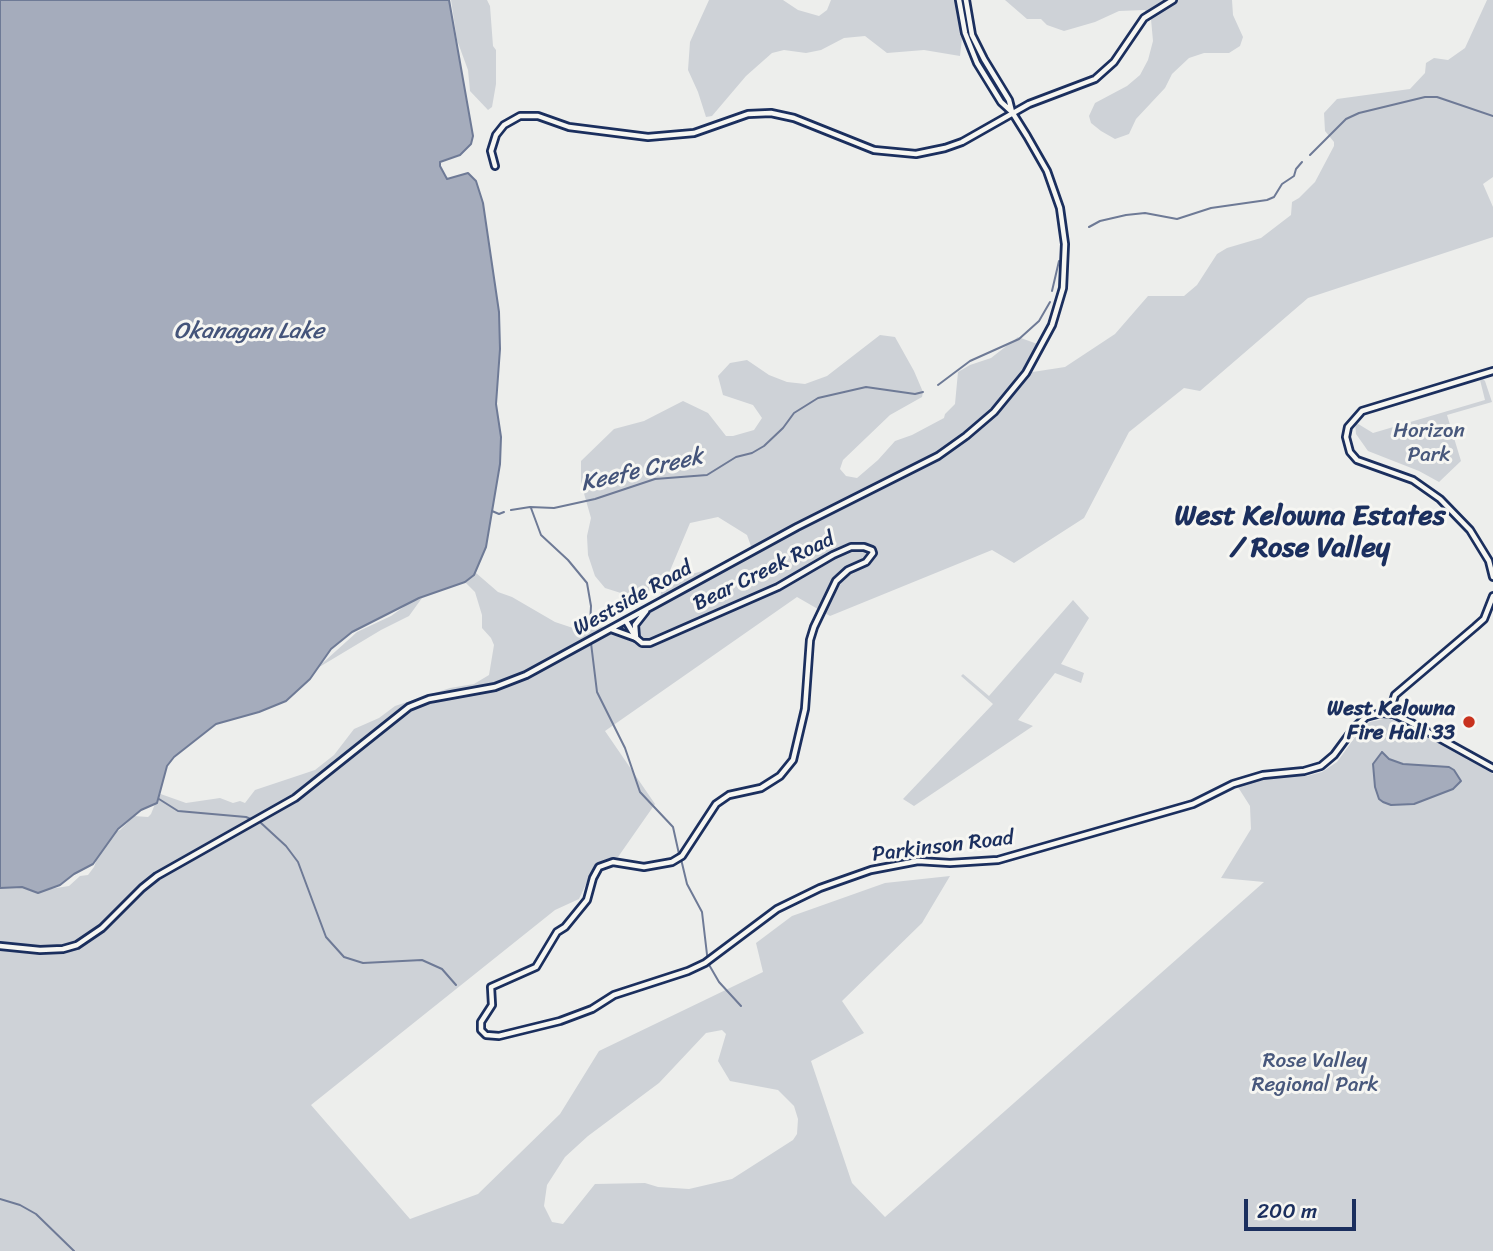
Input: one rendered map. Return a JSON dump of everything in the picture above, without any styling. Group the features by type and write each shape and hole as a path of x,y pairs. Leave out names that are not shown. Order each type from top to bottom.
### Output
{"street":[{"name":"Westside Road","path":"0,946 40,950 77,945 102,928 157,876 295,798 409,707 429,699 495,687 546,666 797,527 937,456 981,424 1018,384 1041,348 1056,316 1063,288 1065,244 1063,221 1047,170 971,51 959,0"},
{"name":"Westside Road","path":"966,0 972,35 1009,100 1012,112"},
{"path":"495,166 491,151 496,135 504,125 520,116 538,116 569,127 648,137 694,132 748,114 777,113 867,148 904,154 929,152 953,146 1012,112 1102,74 1114,62 1144,18 1174,0"},
{"path":"1493,371 1362,411 1348,427 1346,437 1350,452 1357,460 1413,480 1440,499 1476,538 1489,561 1493,577"},
{"name":"Bear Creek Road","path":"491,987 536,967 557,932 565,927 587,900 599,867 613,862 644,867 671,862 682,856 716,804 729,795 761,788 780,776 793,760 805,709 810,640 823,606 836,582 848,570 866,562 873,553 872,550 851,547 778,587 650,643 642,643 636,638"},
{"path":"1493,596 1484,619 1395,695 1391,708 1392,714 1449,741 1493,768"},
{"path":"636,638 635,625 649,608"},
{"path":"626,621 636,638"},
{"path":"610,629 636,638"},
{"name":"Parkinson Road","path":"491,987 492,1005 481,1022 481,1030 486,1035 499,1036 560,1021 592,1009 614,995 705,963 777,909 820,888 871,870 918,861 950,863 998,860 1193,804 1233,784 1263,775 1304,771 1321,766 1334,755 1354,727 1366,717 1381,713 1392,714"}],"green space":[{"path":"451,0 487,0 490,6 493,46 496,50 496,84 492,107 488,110 470,91 468,70 457,40"},
{"path":"709,0 783,0 798,10 819,16 827,10 831,0 966,0 960,56 924,50 887,53 865,36 844,38 821,50 806,53 784,50 772,53 746,76 712,116 706,117 688,70 690,42"},
{"path":"1005,0 1232,0 1233,15 1243,37 1240,46 1229,53 1204,53 1189,58 1172,74 1165,88 1136,119 1129,134 1115,139 1091,123 1089,116 1095,103 1127,86 1140,75 1148,60 1153,41 1151,19 1145,10 1119,11 1095,22 1064,31 1047,25 1041,19 1027,19"},
{"name":"Rose Valley Regional Park","path":"1487,0 1493,0 1493,177 1483,184 1493,207 1493,237 1308,298 1200,391 1184,388 1129,432 1084,518 1014,563 992,550 830,616 797,597 605,731 655,804 618,857 595,865 579,899 555,910 311,1105 410,1219 478,1194 560,1114 599,1051 763,972 756,943 792,916 885,883 950,876 922,923 842,1001 864,1033 811,1061 852,1183 885,1217 1264,882 1221,878 1251,829 1250,806 1236,784 1283,774 1307,776 1322,772 1337,762 1363,726 1388,718 1431,736 1493,774 1493,1251 0,1251 0,889 6,886 37,891 69,886 80,876 88,875 114,832 120,830 134,816 148,817 151,814 155,804 155,792 186,803 220,798 233,803 245,803 255,790 315,770 334,755 354,729 379,718 395,706 450,688 474,684 489,675 494,645 482,628 482,615 475,592 465,582 476,573 498,592 555,622 573,628 620,626 636,620 660,596 663,586 641,595 624,594 605,588 595,576 588,555 587,536 591,518 581,483 581,461 614,429 644,421 683,401 708,413 726,436 754,430 762,418 753,405 723,395 718,376 730,363 747,360 769,375 787,382 805,384 827,376 880,335 895,337 914,371 923,392 922,397 890,415 843,460 840,469 846,476 857,478 895,441 944,418 955,404 958,372 991,358 1018,337 1043,346 1026,373 1065,367 1115,334 1148,296 1184,296 1197,285 1217,254 1227,248 1261,238 1291,215 1292,202 1315,182 1334,146 1325,131 1324,113 1337,99 1410,89 1425,73 1426,63 1434,58 1448,60 1465,48","holes":["718,517 747,535 752,549 742,560 678,580 671,579 669,573 690,523","722,1030 726,1034 718,1061 730,1081 778,1090 794,1106 798,1119 797,1134 793,1140 732,1179 689,1189 658,1187 645,1183 595,1184 563,1224 552,1222 544,1206 547,1185 565,1157 588,1136 659,1083 706,1033"]},
{"name":"Horizon Park","path":"1483,379 1492,402 1447,415 1461,461 1439,482 1368,451 1356,434 1355,422 1373,433 1485,400 1480,380"},
{"path":"422,598 409,616 316,669 357,632"},
{"path":"1073,600 1089,618 1061,664 1084,673 1081,683 1055,673 1018,720 1033,726 914,806 903,799 993,704 961,676 963,674 989,696"}],"water":[{"name":"Okanagan Lake","path":"0,0 449,0 473,136 471,144 460,155 440,162 440,166 447,179 468,173 476,181 483,203 499,312 500,349 496,404 501,437 500,464 486,547 474,575 465,582 419,598 352,632 331,649 310,679 286,701 216,724 174,757 167,766 157,803 141,810 118,829 93,864 60,885 38,893 22,887 0,888"},
{"path":"1382,752 1389,759 1403,764 1449,767 1461,781 1453,789 1414,804 1391,805 1379,799 1375,787 1373,764"}],"waterway":[{"name":"Keefe Creek","path":"1310,155 1346,119 1359,113 1425,97 1437,97 1493,116"},
{"name":"Keefe Creek","path":"1089,227 1100,221 1126,215 1145,213 1177,219 1211,208 1267,200 1274,197 1282,184 1294,176 1302,162"},
{"name":"Keefe Creek","path":"1052,291 1059,261"},
{"name":"Keefe Creek","path":"938,385 970,361 1019,339 1039,321 1050,302"},
{"name":"Keefe Creek","path":"511,510 530,507 554,508 595,499 655,479 707,475 736,457 752,453 764,446 794,413 818,398 866,387 915,394 923,392"},
{"path":"531,508 541,535 568,560 587,583 591,606 590,626"},
{"name":"Keefe Creek","path":"492,511 499,514 504,512"},
{"path":"591,643 597,692 625,748 640,792 673,827 679,854"},
{"path":"159,799 178,811 246,817 253,820"},
{"path":"261,823 286,846 298,862 326,937 344,957 363,963 422,960 442,969 456,985"},
{"path":"681,859 687,884 702,912 708,963 719,982 741,1006"},
{"path":"0,1199 20,1205 36,1214 74,1251"}],"place":[{"name":"West Kelowna Fire Hall 33","path":"1469,722"}],"district":[{"name":"West Kelowna Estates / Rose Valley","path":"1310,533"}]}
